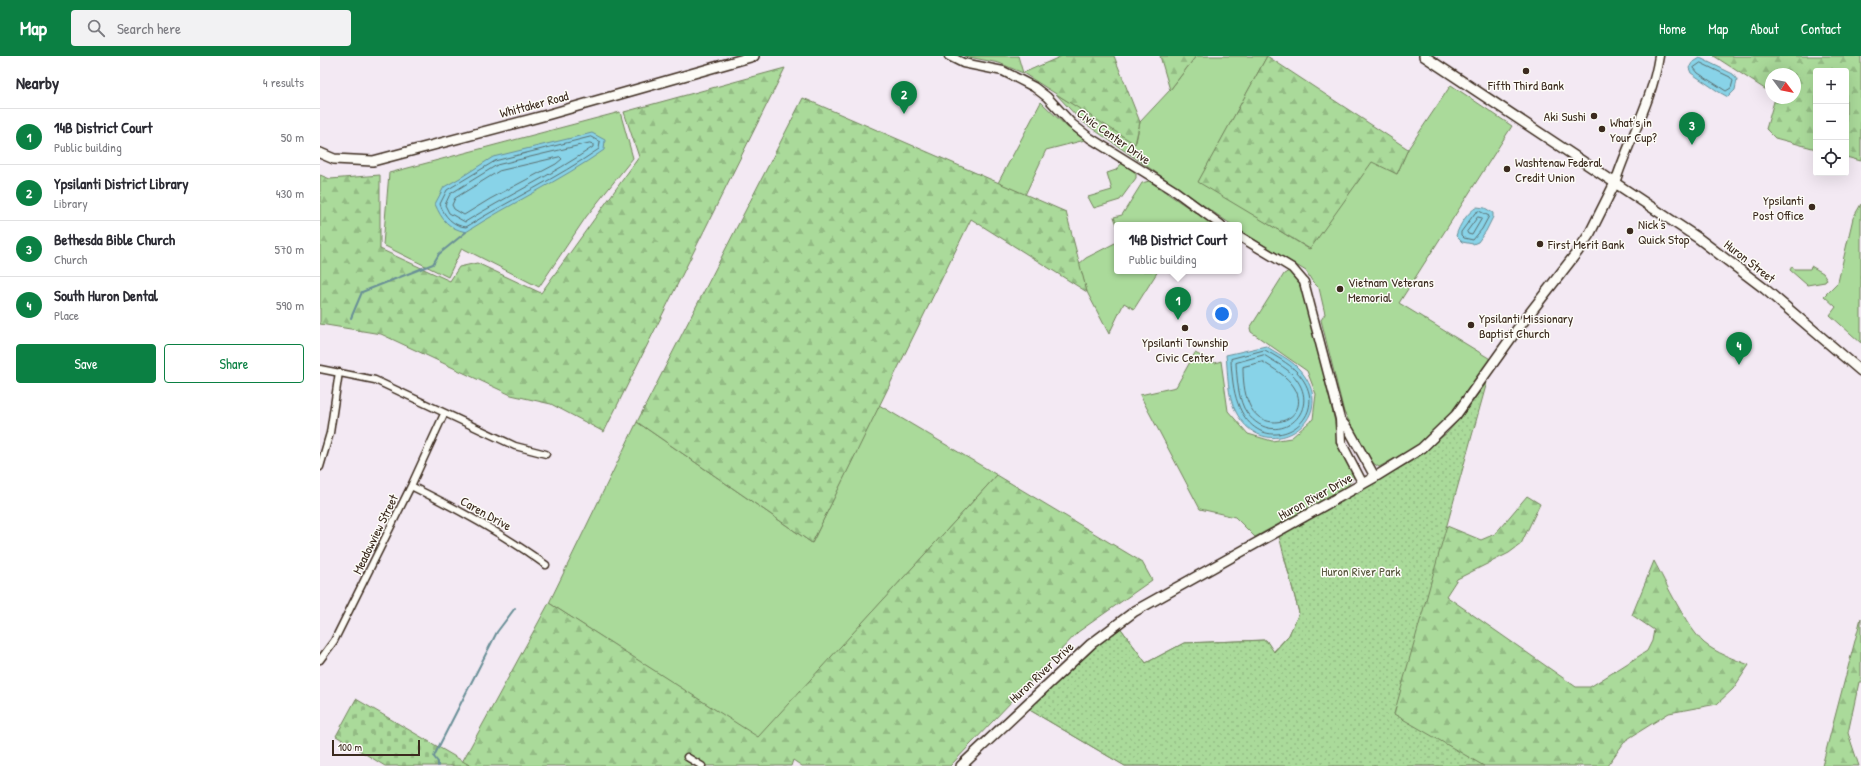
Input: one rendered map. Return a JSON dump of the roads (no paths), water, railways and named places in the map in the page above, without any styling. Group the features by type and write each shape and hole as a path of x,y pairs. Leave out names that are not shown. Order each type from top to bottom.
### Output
{"main road":[{"name":"Whittaker Road","path":"320,154 334,159 373,161 549,114 754,56"},
{"path":"1424,56 1615,183"},
{"name":"Huron Street","path":"1615,183 1698,238 1732,263 1861,371"},
{"name":"Huron River Drive","path":"961,766 1112,626 1142,607 1363,484 1422,448 1456,415 1516,331 1578,251 1590,233 1615,183"}],"street":[{"name":"Civic Center Drive","path":"949,56 962,63 1007,73 1034,86 1048,97 1072,124 1090,138 1175,192 1217,222"},
{"path":"1615,183 1648,102 1654,84 1659,56"},
{"path":"1242,238 1292,268 1304,282 1340,419 1341,442 1363,484"},
{"path":"320,369 375,380 444,414 515,446 546,454"},
{"path":"320,468 330,433 339,372"},
{"name":"Meadowview Street","path":"320,660 334,641 411,486 444,414"},
{"path":"1340,419 1349,430 1375,477"},
{"name":"Caren Drive","path":"411,486 474,517 511,539 546,565"},
{"path":"687,757 702,766"}],"water":[{"path":"1700,58 1733,74 1737,80 1735,90 1728,97 1691,73 1689,68 1692,63"},
{"path":"592,133 605,140 604,150 570,172 466,232 450,226 443,219 435,204 444,187 493,157"},
{"path":"1477,207 1485,208 1493,213 1493,217 1486,231 1478,242 1473,244 1462,242 1456,236 1457,232 1467,215"},
{"path":"1266,346 1298,368 1310,387 1313,404 1307,419 1296,430 1281,437 1265,437 1249,429 1236,412 1229,392 1226,355"}],"waterway":[{"path":"351,318 362,292 433,264 439,254 466,232"},
{"path":"438,766 438,762 434,757 435,754 497,632 515,608"}],"place":[{"name":"Fifth Third Bank","path":"1526,71"},
{"name":"Ypsilanti District Library","path":"904,114"},
{"name":"Aki Sushi","path":"1594,116"},
{"name":"What's in Your Cup?","path":"1602,129"},
{"name":"Bethesda Bible Church","path":"1692,145"},
{"name":"Washtenaw Federal Credit Union","path":"1507,169"},
{"name":"Ypsilanti Post Office","path":"1812,207"},
{"name":"Nick's Quick Stop","path":"1630,231"},
{"name":"First Merit Bank","path":"1540,244"},
{"name":"Vietnam Veterans Memorial","path":"1340,289"},
{"name":"14B District Court","path":"1178,320"},
{"name":"Ypsilanti Missionary Baptist Church","path":"1471,325"},
{"name":"Ypsilanti Township Civic Center","path":"1185,328"},
{"name":"South Huron Dental","path":"1739,365"}],"park label":[{"name":"Huron River Park","path":"1361,571"}]}
